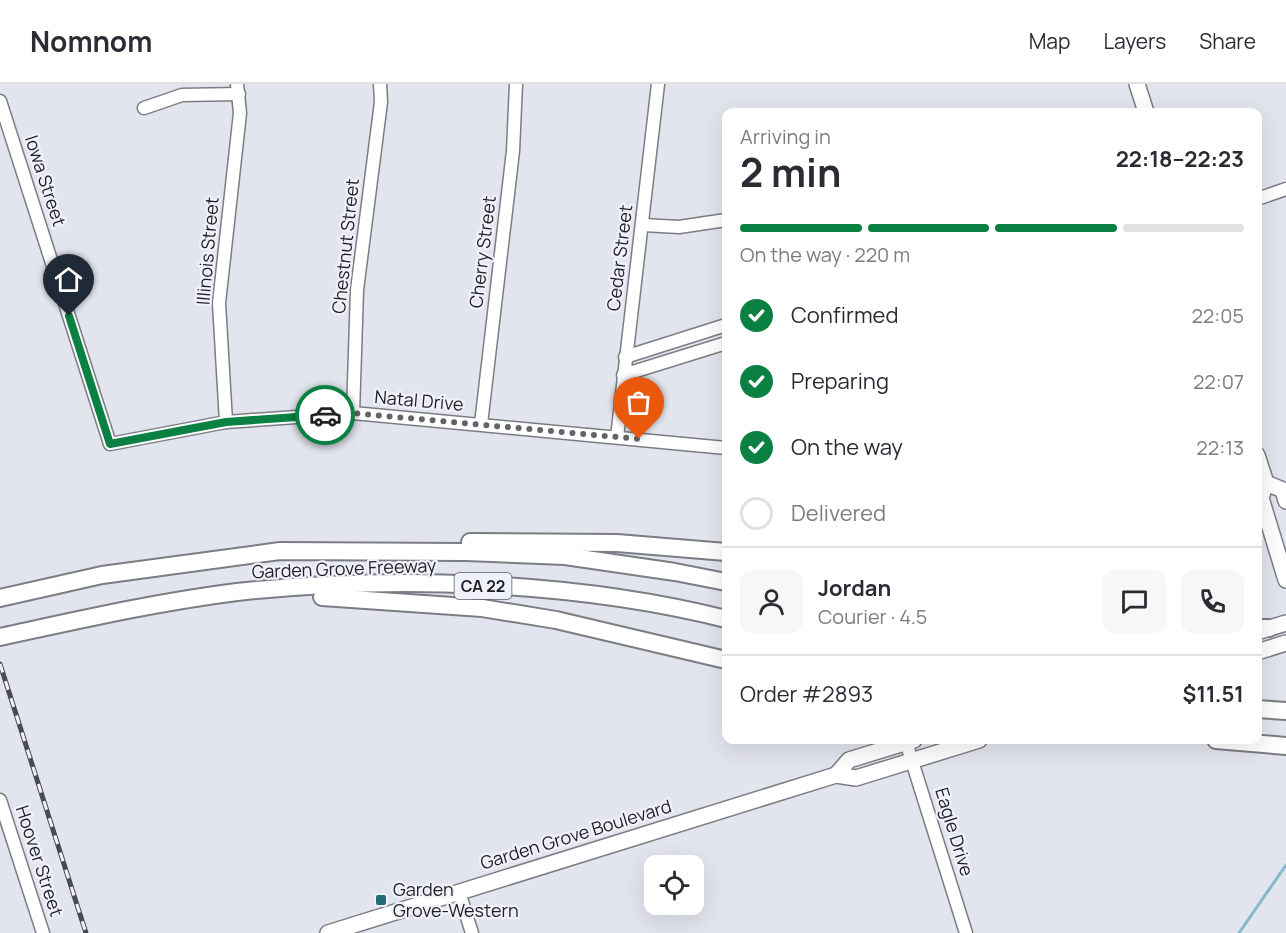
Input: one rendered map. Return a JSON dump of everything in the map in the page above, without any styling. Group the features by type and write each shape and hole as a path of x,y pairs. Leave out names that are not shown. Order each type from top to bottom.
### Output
{"highway":[{"path":"280,551 492,541 617,543 722,552"},
{"name":"Garden Grove Freeway","path":"5,597 102,575 280,551 466,552 565,556 722,581"},
{"name":"Garden Grove Freeway","path":"0,637 118,611 238,592 372,584 481,586 574,592 674,606 722,618"},
{"path":"238,592 418,601 482,608 556,620 722,659"},
{"path":"1262,709 1286,711"},
{"path":"1262,744 1286,746"}],"main road":[{"path":"1137,84 1145,108"},
{"path":"1262,471 1266,483 1262,495"},
{"path":"1266,483 1282,490 1286,501"},
{"path":"1262,501 1286,580"},
{"path":"1262,629 1286,623"},
{"path":"1262,650 1286,643"},
{"name":"Garden Grove Boulevard","path":"836,775 849,760 896,744"},
{"name":"Garden Grove Boulevard","path":"328,933 836,775 855,778 966,744"}],"street":[{"name":"Chestnut Street","path":"352,413 357,290 381,102 380,84"},
{"name":"Cherry Street","path":"481,424 513,151 516,84"},
{"name":"Cedar Street","path":"617,437 658,84"},
{"path":"144,108 182,95 238,89"},
{"name":"Illinois Street","path":"226,422 219,303 240,113 238,89"},
{"name":"Iowa Street","path":"0,101 110,444"},
{"path":"1262,198 1285,194"},
{"path":"643,225 679,227 722,221"},
{"path":"625,357 722,326"},
{"path":"623,375 722,344"},
{"name":"Natal Drive","path":"110,444 226,422 352,413 722,448"},
{"name":"Eagle Drive","path":"909,744 966,933"},
{"name":"Hoover Street","path":"0,800 43,933"},
{"path":"459,892 472,933"}],"waterway":[{"path":"1239,933 1286,865"}],"railway":[{"path":"0,664 86,933"}],"way so far":[{"path":"325,415 352,413 639,439"}],"place":[{"name":"Garden Grove-Western","path":"381,900"}],"route":[{"path":"69,316 110,444 226,422 325,415"}]}
